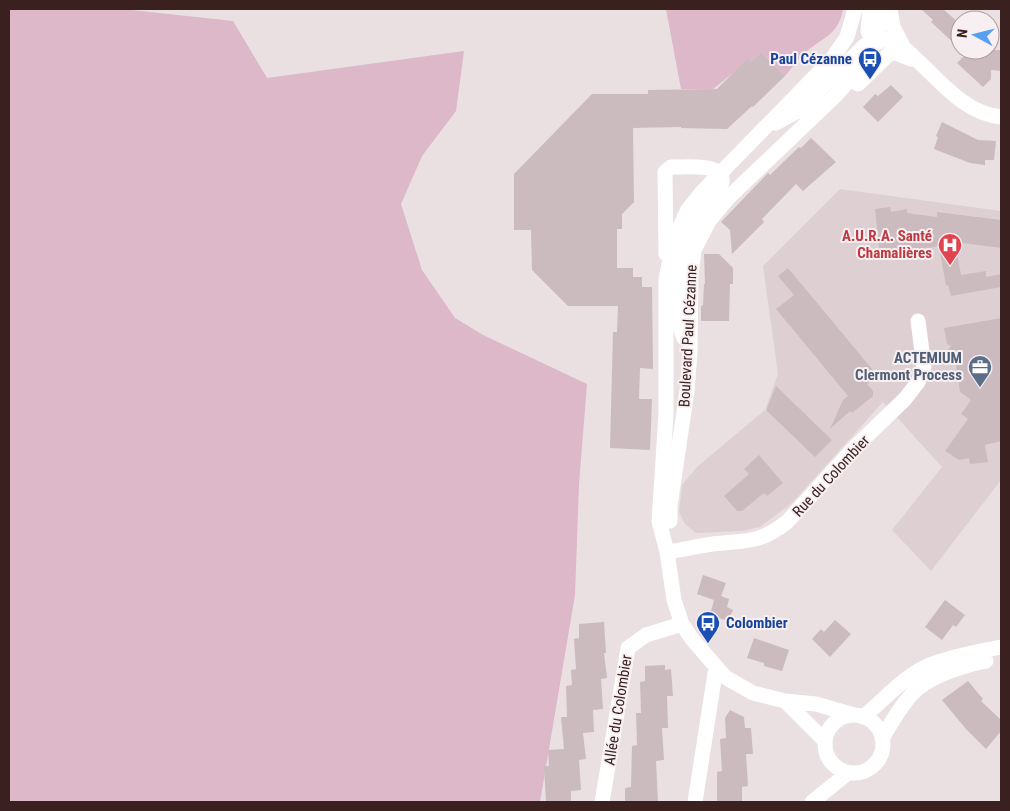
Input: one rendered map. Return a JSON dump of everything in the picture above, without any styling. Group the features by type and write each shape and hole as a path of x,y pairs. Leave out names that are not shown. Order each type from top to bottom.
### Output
{"street":[{"name":"Boulevard Paul Cézanne","path":"855,9 847,37 832,59 720,173 694,202 679,227 673,243 666,280 666,415 659,521 667,552 674,600 682,624 692,639 725,677 753,693 785,702 816,704 859,716"},
{"path":"870,9 868,31 925,68 954,95 974,108 986,114 1001,117"},
{"name":"Boulevard Paul Cézanne","path":"667,552 670,506 687,392 694,250 714,214 728,198 836,95 860,68 892,47 883,9"},
{"path":"890,9 893,27 892,47"},
{"path":"761,132 798,111 856,53 892,47"},
{"path":"666,280 665,172 671,167 711,168 720,173 721,185 703,209 694,226 682,260 679,294 680,325 682,335 690,352"},
{"name":"Rue du Colombier","path":"667,552 712,544 749,542 775,532 787,522 853,450 905,399 918,382 924,367 918,321"},
{"name":"Allée du Colombier","path":"602,802 628,648 646,635 682,624"},
{"path":"859,716 908,678 929,665 966,654 1001,647"},
{"path":"882,739 894,717 913,692 932,680 969,664 1001,658"},
{"path":"695,802 716,667"},
{"name":"Boulevard Paul Cézanne","path":"785,702 825,741"},
{"path":"859,716 871,721 878,729 882,739 882,750 877,762 868,770 857,773 848,773 834,765 826,751 825,741 830,728 834,723 845,717 859,716"},
{"path":"811,802 834,765"},
{"path":"811,802 848,773"}],"shaded area":[{"path":"9,9 122,9 233,21 267,78 464,51 456,111 422,156 401,204 422,270 455,318 483,335 587,384 579,484 575,595 540,802 9,802"},
{"path":"666,9 843,9 838,25 834,30 803,55 785,76 761,52 751,62 738,69 713,89 681,89"},
{"path":"840,189 1001,211 1001,480 931,571 892,530 942,467 883,402 793,502 760,527 742,531 696,533 685,524 679,512 682,485 697,467 765,410 778,374 763,266"}],"building":[{"path":"921,9 943,9 950,15 950,40 931,22 933,20"},
{"path":"1001,50 1001,71 991,70 991,79 983,87 957,63 960,60 1000,60"},
{"path":"761,52 785,76 727,129 681,127 633,128 634,202 622,214 622,229 617,229 617,268 633,268 633,277 642,277 642,287 652,287 653,369 640,368 639,399 652,399 650,450 610,448 613,332 617,332 618,306 568,306 532,270 531,230 514,230 514,174 592,94 648,94 648,90 717,89 747,59 751,62"},
{"path":"891,85 903,97 878,122 863,107 875,94 878,96"},
{"path":"942,122 978,140 996,141 994,160 985,160 985,165 970,163 934,149 938,137 936,136"},
{"path":"811,138 836,162 803,191 796,184 762,219 764,222 732,254 730,230 721,222 768,173 770,175"},
{"path":"890,207 891,212 907,209 907,213 937,217 937,212 1001,220 1001,248 955,242 961,275 986,271 986,277 1001,274 1001,287 951,296 948,285 946,286 939,246 880,256 875,209"},
{"path":"704,254 719,254 733,268 733,284 730,284 729,321 701,321 701,306 703,305 705,284"},
{"path":"788,268 877,375 867,384 873,391 873,396 852,413 850,411 830,429 843,400 848,396 776,309 794,295 778,276"},
{"name":"ACTEMIUM Clermont Process","path":"1001,318 1001,441 985,445 988,462 970,464 969,458 959,460 945,451 968,419 961,414 971,400 960,392 956,365 950,361 948,350 951,346 947,344 944,328"},
{"path":"776,386 832,440 815,457 767,411"},
{"path":"759,455 783,483 767,496 764,493 742,511 737,511 724,496 749,474 744,469"},
{"path":"703,575 726,583 721,596 729,599 727,607 733,610 728,621 710,615 714,600 697,594"},
{"path":"945,600 965,615 956,627 953,625 942,640 925,627"},
{"path":"835,620 851,634 830,657 812,639 821,629 824,632"},
{"path":"604,622 606,653 604,653 607,678 601,679 603,709 593,710 594,732 583,733 586,759 579,760 581,790 571,791 571,802 546,802 544,766 549,766 548,750 564,749 561,717 567,717 566,686 572,685 571,670 576,669 574,639 579,638 579,624"},
{"path":"754,638 789,650 782,671 764,666 764,663 747,658"},
{"path":"665,665 665,670 671,669 673,696 667,696 668,728 662,728 664,760 656,761 658,802 625,802 625,788 631,787 632,746 637,745 636,713 641,713 640,682 645,681 645,666"},
{"path":"968,681 983,699 981,701 1001,720 1001,731 986,749 966,729 942,700"},
{"path":"730,710 744,717 745,728 751,728 753,754 746,754 748,786 742,787 742,802 717,802 717,772 722,771 720,739 726,738 725,718"}],"place":[{"name":"Paul Cézanne","path":"870,80"},
{"name":"A.U.R.A. Santé Chamalières","path":"950,266"},
{"name":"ACTEMIUM Clermont Process","path":"980,388"},
{"name":"Colombier","path":"708,644"}]}
